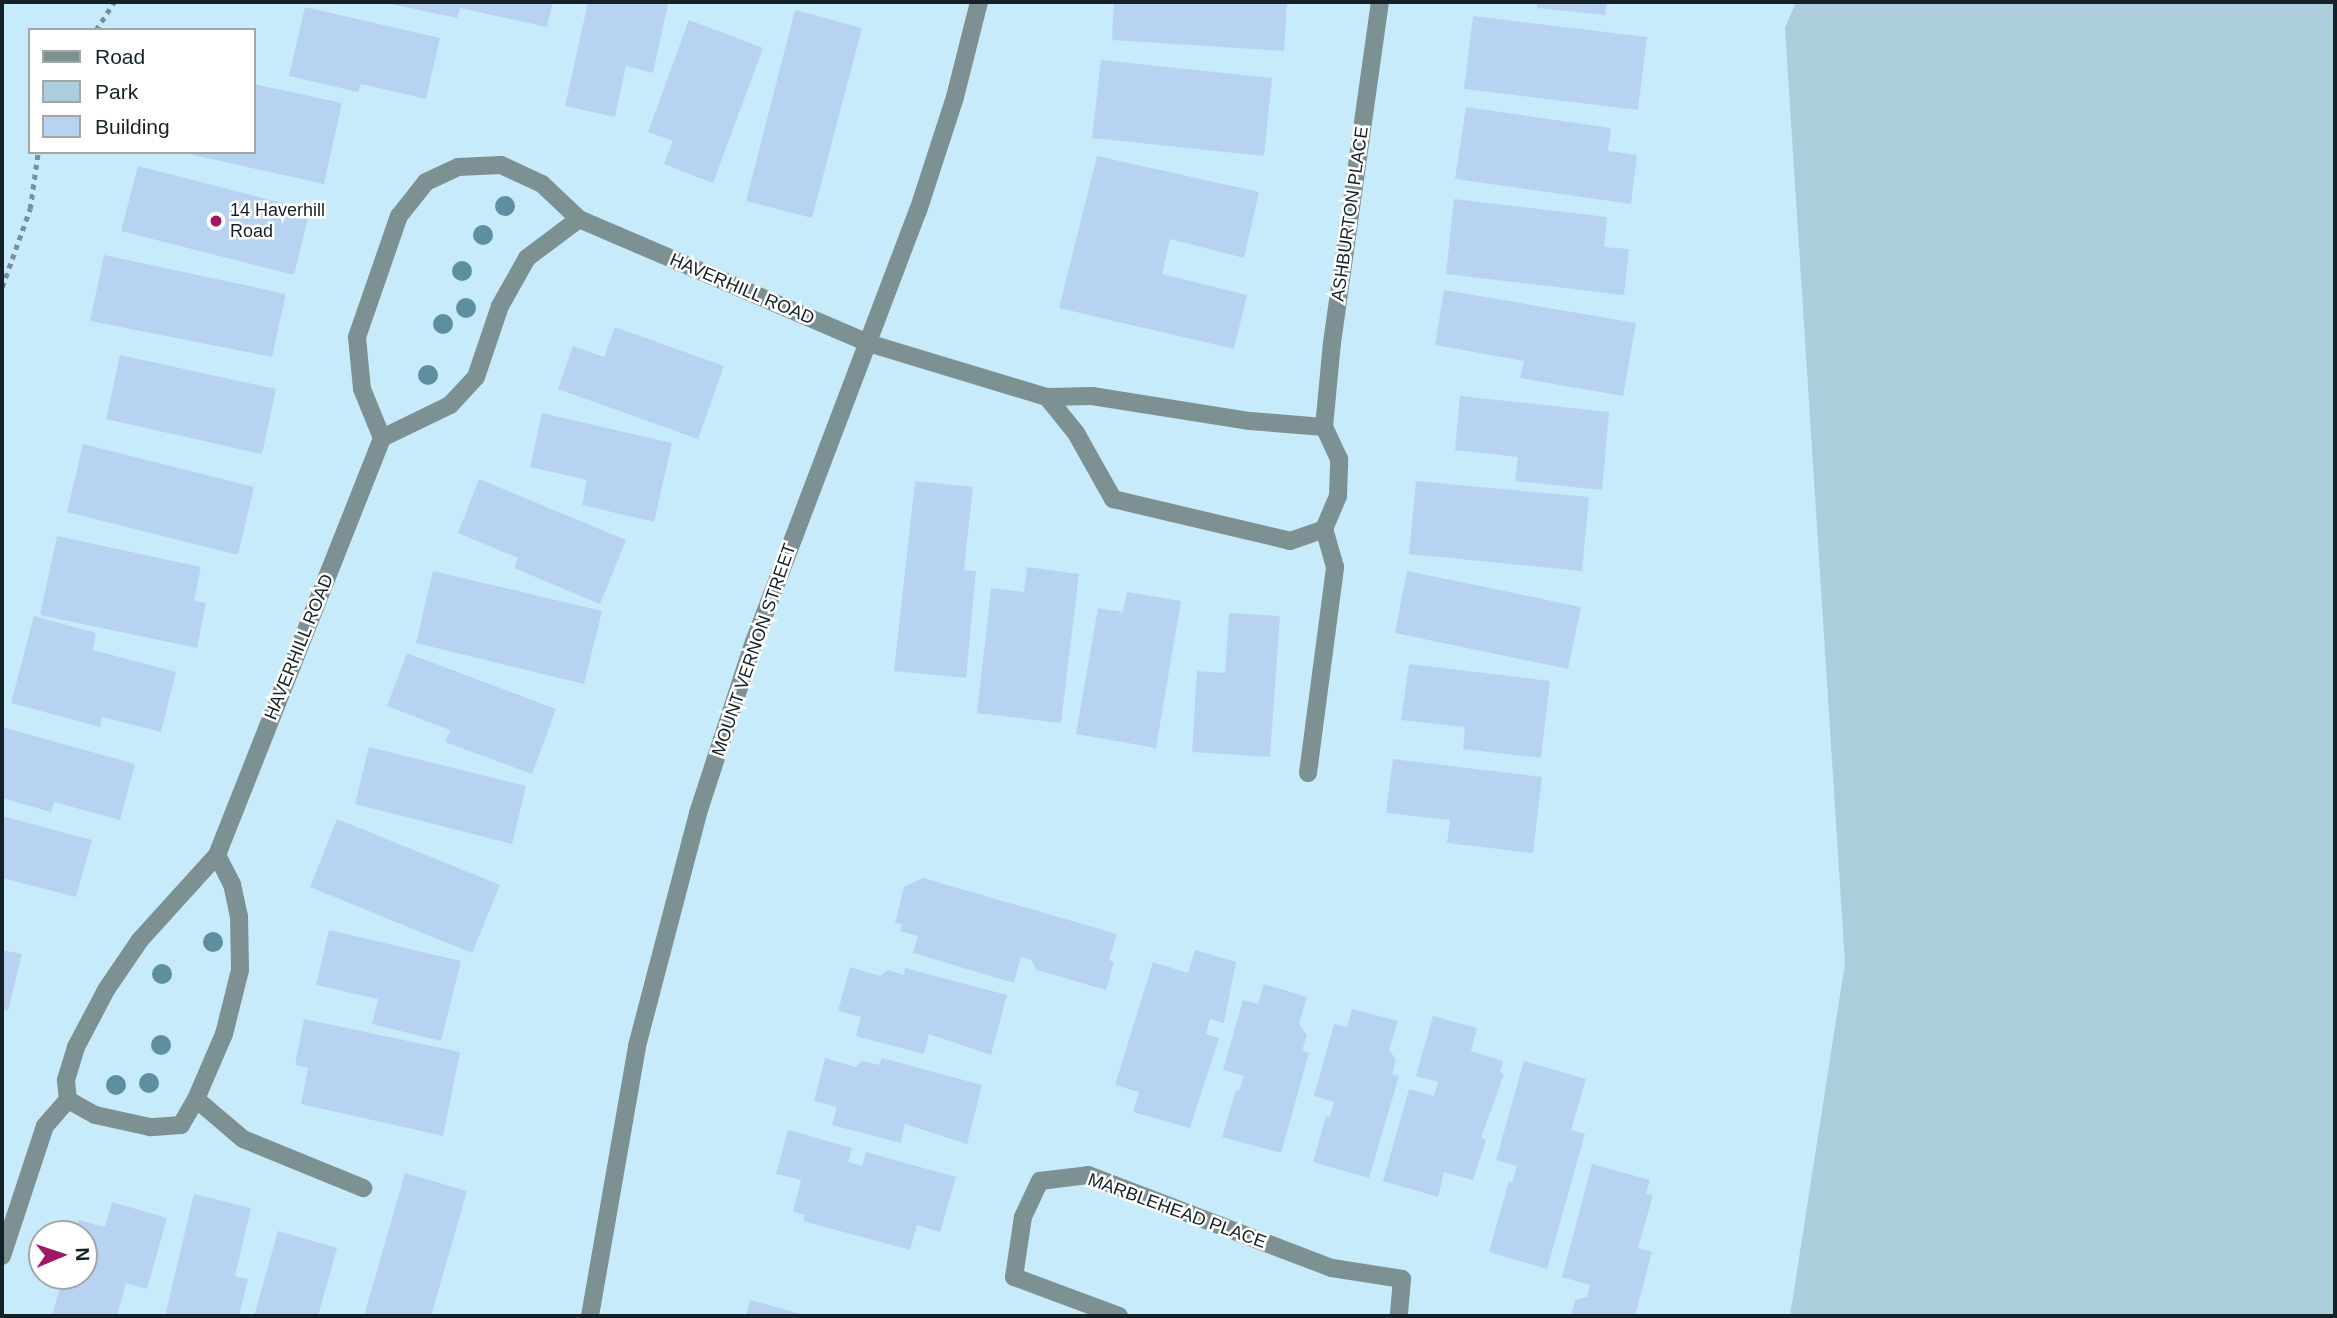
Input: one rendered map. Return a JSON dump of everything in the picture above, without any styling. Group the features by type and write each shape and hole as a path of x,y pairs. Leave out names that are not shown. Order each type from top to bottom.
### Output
{"street":[{"name":"MOUNT VERNON STREET","path":"590,1316 637,1046 698,813 754,642 868,343 943,135 979,2"},
{"name":"ASHBURTON PLACE","path":"1324,427 1332,343 1380,2"},
{"name":"HAVERHILL ROAD","path":"68,1100 66,1080 76,1047 106,990 140,940 216,855 382,438 362,388 357,337 399,216 426,182 458,167 501,165 542,184 579,219 868,343"},
{"path":"382,438 450,405 476,377 500,306 527,258 579,219"},
{"path":"868,343 1047,397 1092,396 1250,421 1324,427 1339,459 1338,496 1324,529 1335,567 1308,773"},
{"path":"1047,397 1076,433 1114,499 1290,541 1324,529"},
{"path":"2,1256 45,1126 68,1100 95,1115 150,1127 181,1125 196,1099 225,1034 240,970 239,916 232,884 216,855"},
{"path":"196,1099 243,1139 363,1188"},
{"name":"MARBLEHEAD PLACE","path":"1119,1316 1014,1277 1023,1217 1040,1181 1088,1175 1332,1268 1402,1279 1399,1316"}],"path":[{"path":"97,28 114,2"},
{"path":"2,286 30,209 38,154"}],"green space":[{"path":"1796,2 2335,2 2335,1316 1790,1316 1845,963 1785,28"}],"building":[{"path":"553,2 547,27 460,8 457,18 386,3"},
{"path":"588,2 668,4 653,73 626,66 615,117 565,106"},
{"path":"1114,2 1287,2 1284,51 1112,40"},
{"path":"1537,2 1607,2 1605,15 1537,8"},
{"path":"305,7 440,38 426,99 361,84 358,92 289,76"},
{"path":"795,10 862,28 812,218 746,201"},
{"path":"1473,16 1647,37 1638,110 1464,89"},
{"path":"689,20 763,48 713,183 664,164 673,141 648,132"},
{"path":"1101,60 1272,78 1264,156 1092,138"},
{"path":"256,84 342,103 324,184 189,154 256,154"},
{"path":"1466,107 1611,128 1608,151 1637,155 1631,204 1455,179"},
{"path":"1097,156 1259,192 1244,258 1170,239 1162,274 1247,295 1234,349 1059,308"},
{"name":"14 Haverhill Road","path":"138,166 310,210 294,275 121,231"},
{"path":"1454,199 1607,217 1604,247 1629,249 1624,295 1446,274"},
{"path":"104,255 286,294 272,357 90,321"},
{"path":"1444,290 1636,323 1623,396 1520,378 1524,361 1435,345"},
{"path":"615,327 724,366 698,439 558,389 573,346 604,357"},
{"path":"120,355 276,389 262,454 106,419"},
{"path":"1460,396 1609,412 1602,490 1515,481 1518,457 1455,450"},
{"path":"542,413 672,443 654,522 582,505 587,480 530,467"},
{"path":"83,444 254,487 238,555 67,512"},
{"path":"479,479 626,540 600,604 514,568 518,558 458,533"},
{"path":"915,481 973,487 964,570 976,571 966,678 894,671"},
{"path":"1416,481 1589,497 1582,571 1409,554"},
{"path":"57,536 201,567 194,601 206,603 197,648 40,615"},
{"path":"1027,567 1079,574 1061,723 977,713 991,588 1024,592"},
{"path":"433,571 602,611 584,684 416,643"},
{"path":"1407,571 1581,607 1568,669 1395,633"},
{"path":"1127,592 1181,601 1156,748 1076,734 1098,608 1123,612"},
{"path":"1229,613 1280,616 1270,757 1192,752 1197,671 1225,673"},
{"path":"34,616 96,633 93,650 176,672 161,732 102,717 100,727 11,703"},
{"path":"407,653 556,709 532,774 445,742 450,730 387,706"},
{"path":"1409,664 1550,681 1541,758 1463,749 1465,727 1401,720"},
{"path":"2,727 135,764 120,820 54,802 51,812 2,798"},
{"path":"369,747 526,786 512,844 355,804"},
{"path":"1393,759 1542,777 1533,853 1447,843 1450,820 1386,813"},
{"path":"2,816 92,840 76,897 2,878"},
{"path":"337,819 500,885 472,953 310,887"},
{"path":"923,878 1117,934 1109,960 1114,962 1106,990 1037,970 1031,960 1021,957 1014,983 913,953 918,936 900,931 902,924 895,923 904,887"},
{"path":"329,930 461,961 441,1041 372,1024 378,999 316,985"},
{"path":"2,950 22,954 8,1011 2,1009"},
{"path":"1195,950 1236,962 1224,1023 1210,1019 1206,1034 1219,1038 1190,1128 1133,1112 1139,1092 1115,1085 1153,962 1188,973"},
{"path":"850,967 880,976 888,970 904,975 905,968 1007,995 991,1055 929,1034 924,1054 856,1036 861,1017 838,1011"},
{"path":"1264,984 1307,997 1299,1024 1307,1035 1302,1051 1309,1053 1281,1153 1222,1137 1236,1090 1239,1091 1244,1076 1223,1070 1243,1000 1258,1004"},
{"path":"1352,1009 1398,1021 1389,1049 1396,1060 1392,1074 1399,1076 1369,1178 1313,1162 1326,1116 1330,1117 1334,1102 1314,1096 1334,1024 1347,1027"},
{"path":"1433,1016 1477,1028 1471,1051 1503,1061 1500,1072 1504,1074 1481,1138 1486,1140 1473,1180 1444,1172 1438,1197 1383,1181 1409,1089 1434,1096 1438,1082 1416,1076"},
{"path":"304,1019 460,1052 443,1136 301,1104 308,1068 295,1065"},
{"path":"825,1058 855,1067 862,1061 879,1065 882,1058 982,1085 967,1144 905,1124 901,1143 832,1125 837,1107 814,1101"},
{"path":"1524,1061 1586,1079 1571,1130 1585,1134 1547,1269 1489,1252 1509,1181 1512,1183 1517,1166 1496,1160"},
{"path":"788,1130 852,1148 848,1162 862,1166 866,1152 956,1177 940,1232 917,1225 910,1250 803,1221 805,1215 793,1212 801,1180 776,1174"},
{"path":"1592,1164 1650,1180 1646,1194 1653,1195 1638,1248 1652,1252 1635,1316 1571,1316 1575,1300 1587,1297 1590,1285 1562,1277"},
{"path":"405,1173 467,1191 431,1316 364,1316"},
{"path":"194,1194 251,1208 235,1276 248,1279 239,1316 165,1316"},
{"path":"112,1202 167,1218 147,1289 126,1283 117,1316 52,1316 59,1290 98,1290 98,1225 105,1227"},
{"path":"278,1231 337,1248 318,1316 254,1316"},
{"path":"750,1300 805,1315 805,1316 746,1316"}],"place":[{"name":"14 Haverhill Road","path":"216,221"}]}
